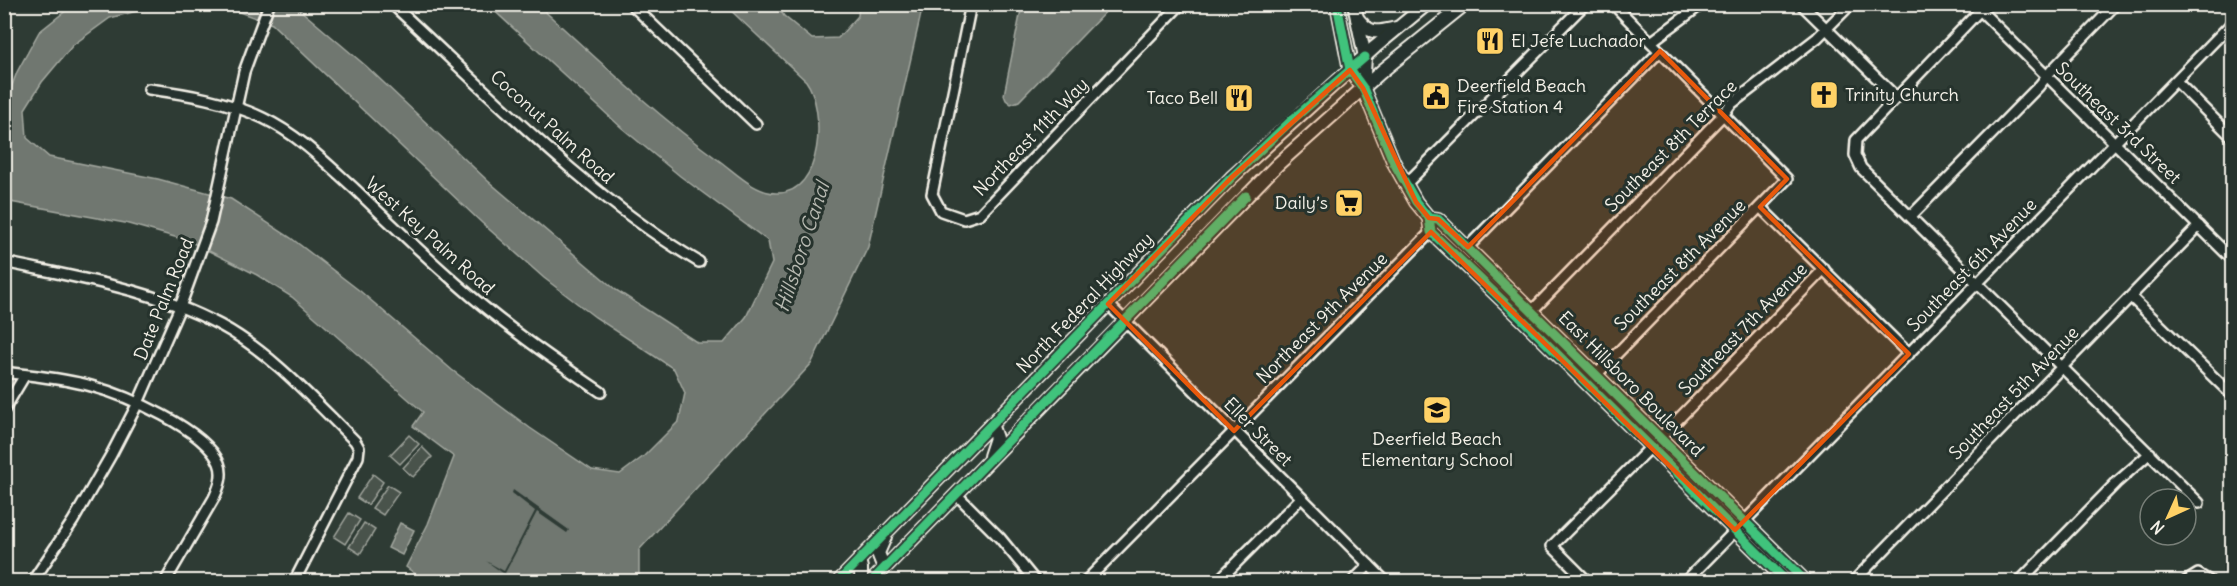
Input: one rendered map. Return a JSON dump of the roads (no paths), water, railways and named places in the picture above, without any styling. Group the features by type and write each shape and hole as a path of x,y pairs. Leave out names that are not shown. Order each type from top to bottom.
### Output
{"main road":[{"name":"East Hillsboro Boulevard","path":"1337,4 1350,70 1363,88 1380,133 1406,185 1429,218 1431,232 1787,582"},
{"name":"North Federal Highway","path":"838,582 1231,178 1292,120 1427,4"},
{"path":"871,582 1246,196 1363,88 1465,4"},
{"name":"East Hillsboro Boulevard","path":"1355,11 1365,57 1363,88"},
{"path":"1355,11 1367,30 1372,32 1398,27"},
{"name":"East Hillsboro Boulevard","path":"1429,218 1438,219 1468,247 1806,582"},
{"path":"1618,414 1626,412 1639,416"},
{"path":"989,460 996,438 991,424"},
{"path":"884,568 878,553 888,530"},
{"path":"858,560 861,568 861,582"}],"street":[{"name":"Date Palm Road","path":"32,582 73,521 138,403 180,307 211,222 244,72 269,4"},
{"name":"Coconut Palm Road","path":"392,4 593,187 670,245 699,262"},
{"path":"631,4 756,124"},
{"name":"Northeast 11th Way","path":"971,4 933,194 941,211 964,219 980,214 1181,4"},
{"path":"1406,185 1585,4"},
{"path":"1613,4 1724,114"},
{"path":"1651,42 1702,4"},
{"path":"1801,4 1897,98"},
{"name":"Southeast 8th Terrace","path":"1523,320 1724,114 1730,105 1827,29 1851,4"},
{"path":"1911,216 2116,4"},
{"path":"1984,8 1856,140 1855,155 1861,168 2199,503"},
{"name":"Southeast 3rd Street","path":"1984,8 2047,77 2232,259"},
{"name":"Southeast 6th Avenue","path":"1685,582 2232,23"},
{"path":"1468,247 1660,51"},
{"path":"2176,81 2232,136"},
{"name":"West Key Palm Road","path":"149,89 189,94 236,106 264,118 300,141 321,157 456,284 495,317 525,341 602,392"},
{"name":"Southeast 8th Avenue","path":"1597,374 1787,178 1724,114"},
{"path":"1760,207 1909,354"},
{"name":"Southeast 5th Avenue","path":"1853,582 2199,226"},
{"name":"Northeast 9th Avenue","path":"1085,582 1431,232"},
{"path":"4,262 113,284 145,293 219,325 262,354 347,433 359,448 358,457 294,582"},
{"name":"Southeast 7th Avenue","path":"1661,437 1824,269"},
{"path":"2131,297 2232,395"},
{"name":"Eller Street","path":"1107,304 1386,582"},
{"path":"4,372 92,386 138,403 175,423 208,448 219,464 221,484 165,582"},
{"path":"4,410 25,375"},
{"path":"1588,582 1552,546 1652,447"},
{"path":"2019,582 2116,483 2150,453"},
{"path":"956,494 1000,538 1036,582"},
{"path":"1217,582 1301,498"},
{"path":"1352,582 1369,565"},
{"path":"2185,582 2198,574 2211,582"}],"water":[{"name":"Hillsboro Canal","path":"73,5 160,5 110,18 73,45 42,82 25,109 27,138 49,157 158,179 231,199 291,238 360,291 452,370 530,428 592,470 620,474 644,456 679,421 685,393 674,369 595,317 544,278 482,223 272,24 231,9 211,5 292,5 299,9 366,66 488,181 616,290 698,343 724,343 746,317 772,263 768,241 680,176 622,128 488,5 538,5 627,86 697,144 754,186 776,193 792,190 804,180 812,166 818,129 812,94 806,81 725,5 777,5 784,16 812,39 838,38 858,16 859,5 923,5 868,247 811,364 639,550 639,581 425,581 406,567 428,524 454,457 413,426 423,412 292,297 257,275 189,241 125,223 5,201 5,104 17,72 39,32"},
{"path":"1022,5 1112,5 1019,101 1011,104 1004,95"},
{"path":"400,523 414,530 402,555 388,548"}],"place":[{"name":"El Jefe Luchador","path":"1490,41"},
{"name":"Trinity Church","path":"1824,95"},
{"name":"Deerfield Beach Fire Station 4","path":"1436,96"},
{"name":"Taco Bell","path":"1239,98"},
{"name":"Daily’s","path":"1349,203"},
{"name":"Deerfield Beach Elementary School","path":"1437,410"}]}
